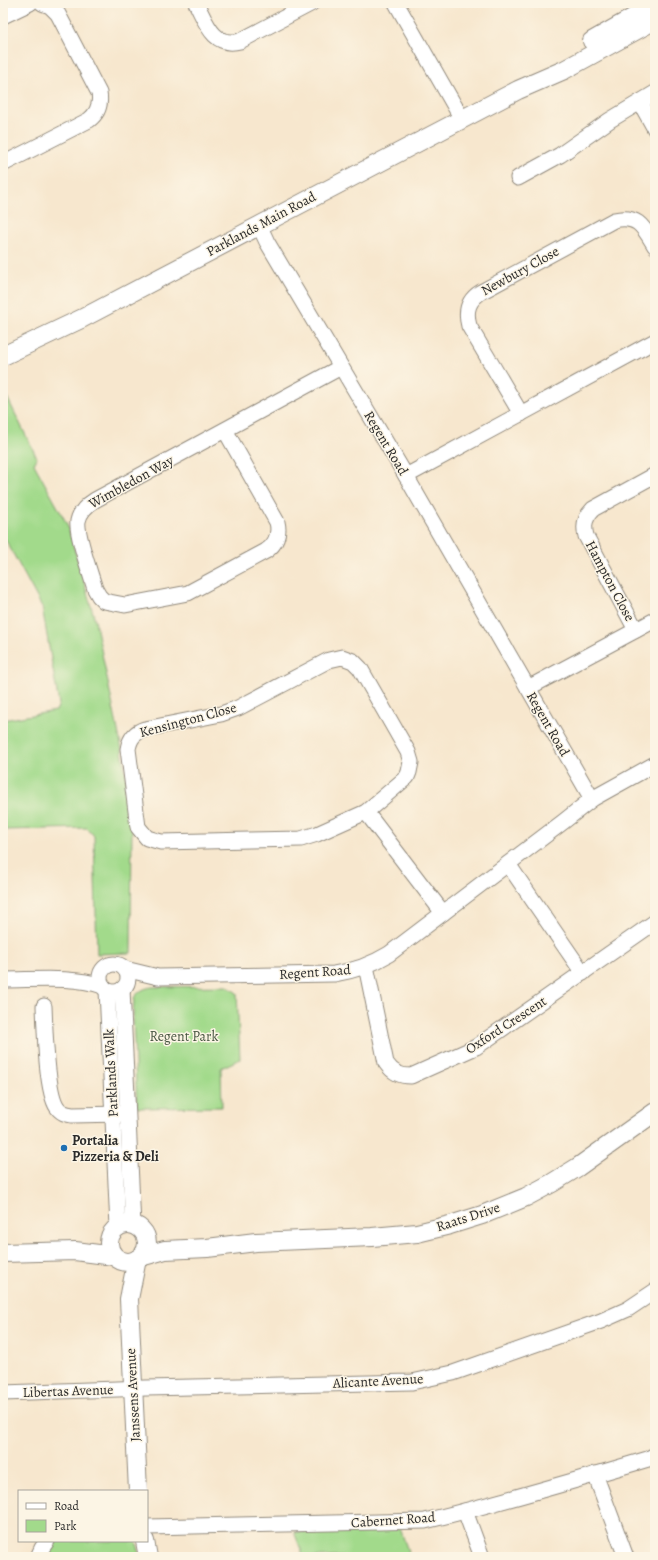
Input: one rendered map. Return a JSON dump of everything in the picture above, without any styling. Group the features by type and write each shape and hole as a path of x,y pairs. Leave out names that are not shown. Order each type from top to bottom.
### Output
{"street":[{"path":"3,16 30,3"},
{"path":"3,164 89,120 99,108 99,93 62,21 54,10 43,3"},
{"path":"196,3 214,35 222,40 234,42 240,41 312,3"},
{"path":"396,3 462,119"},
{"name":"Parklands Main Road","path":"518,90 549,67 642,13 654,3"},
{"name":"Parklands Main Road","path":"3,356 83,318 518,90 564,70 655,20"},
{"path":"518,178 560,155 610,120 655,93"},
{"path":"640,102 655,129"},
{"name":"Newbury Close","path":"521,414 469,326 467,314 468,308 475,296 614,220 625,218 631,219 640,224 655,246"},
{"name":"Regent Road","path":"125,969 158,977 334,974 356,970 389,954 592,799 406,476 266,242 259,225"},
{"path":"406,476 655,342"},
{"name":"Wimbledon Way","path":"225,430 277,522 278,533 274,543 266,551 188,593 125,605 104,601 95,589 79,533 78,522 85,507 225,430 341,367"},
{"name":"Hampton Close","path":"636,630 586,536 584,524 588,513 593,509 655,475"},
{"name":"Hampton Close","path":"528,688 655,620"},
{"name":"Kensington Close","path":"342,657 348,658 360,668 408,752 411,762 409,772 404,780 366,812 330,829 301,839 156,842 147,838 138,827 128,749 129,743 135,733 140,731 221,714 238,708 329,660 342,657"},
{"path":"592,799 655,764"},
{"path":"366,812 443,913"},
{"path":"508,864 583,972"},
{"name":"Oxford Crescent","path":"366,966 386,1063 394,1072 405,1076 416,1074 476,1047 655,922"},
{"path":"3,980 82,980 112,992 124,988 128,977 125,969 117,964 112,964 70,979"},
{"path":"104,968 100,977 105,988"},
{"name":"Regent Road","path":"124,988 158,977"},
{"name":"Parklands Walk","path":"105,988 113,1114 126,1230"},
{"name":"Parklands Walk","path":"124,988 129,1113 126,1230"},
{"path":"44,1006 50,1083 52,1096 56,1106 60,1111 66,1114 129,1113"},
{"name":"Raats Drive","path":"126,1230 163,1241 256,1242 372,1237 417,1233 450,1225 526,1197 578,1167 655,1112"},
{"path":"3,1253 75,1251 116,1258 128,1262 139,1258 146,1245 146,1240 126,1230 75,1251"},
{"path":"116,1258 109,1246 126,1230"},
{"name":"Raats Drive","path":"139,1258 165,1250 207,1248 256,1242"},
{"name":"Janssens Avenue","path":"116,1258 129,1299"},
{"name":"Janssens Avenue","path":"138,1490 129,1299 139,1258"},
{"name":"Alicante Avenue","path":"132,1388 412,1382 452,1373 601,1321 628,1309 655,1291"},
{"name":"Libertas Avenue","path":"3,1393 132,1388"},
{"name":"Cabernet Road","path":"148,1527 425,1521 648,1459 655,1455"},
{"path":"595,1474 626,1557"},
{"path":"465,1511 482,1557"},
{"path":"38,1557 46,1542"},
{"path":"145,1542 148,1557"}],"green space":[{"path":"3,389 37,458 34,464 67,524 95,620 122,750 132,819 131,953 97,954 94,836 87,828 3,830 3,720 56,711 59,704 42,607 3,535"},
{"name":"Regent Park","path":"227,986 237,993 240,1059 221,1068 222,1107 137,1108 133,1018 134,998 142,990 152,987"},
{"path":"400,1528 410,1557 304,1557 294,1532"},
{"path":"57,1542 135,1542 141,1557 43,1557 50,1547"}],"place":[{"name":"Portalia Pizzeria & Deli","path":"64,1148"}]}
